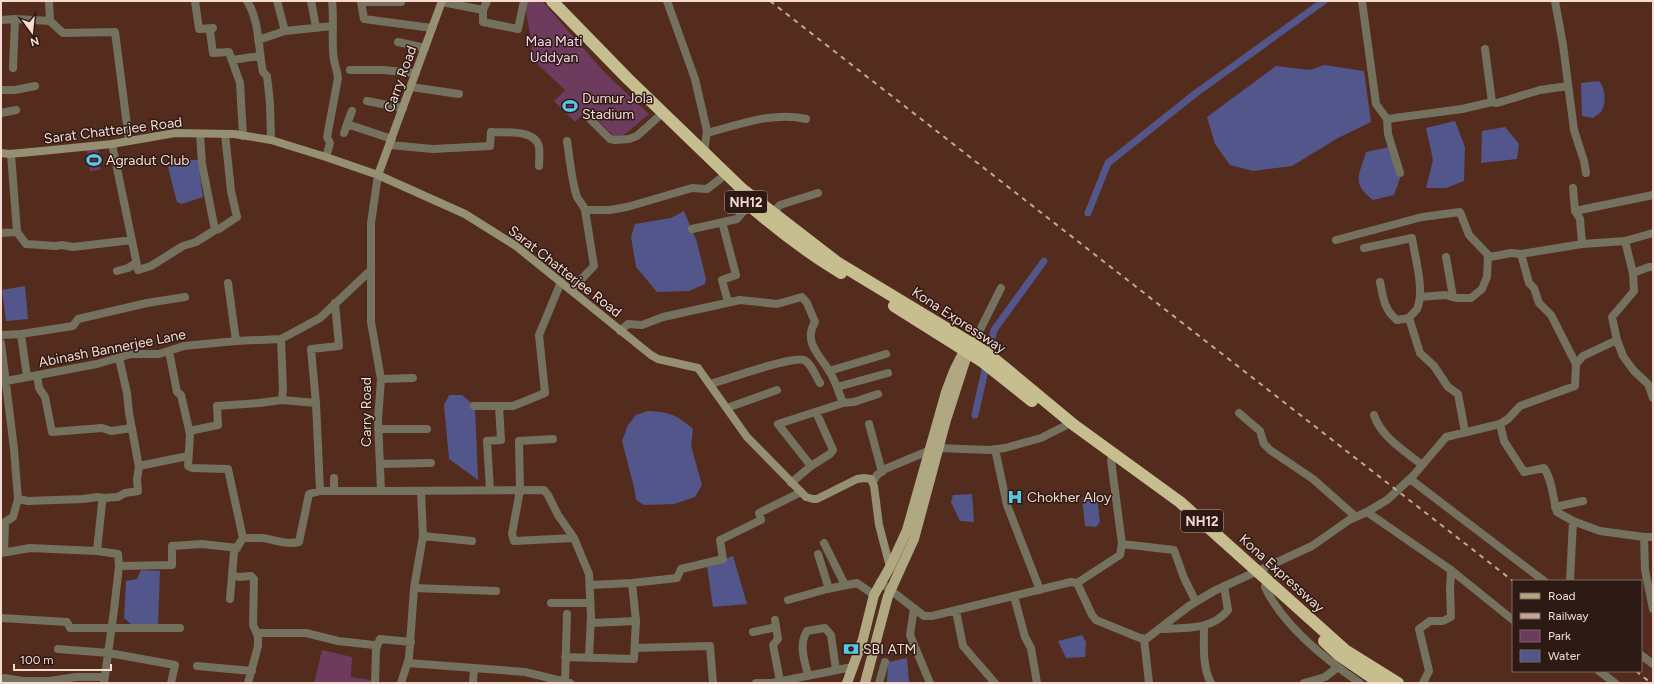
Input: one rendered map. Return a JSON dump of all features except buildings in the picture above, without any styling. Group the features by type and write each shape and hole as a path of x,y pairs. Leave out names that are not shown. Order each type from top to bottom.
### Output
{"highway":[{"name":"Kona Expressway","path":"543,1 657,118 720,179 769,223 812,255 970,346"},
{"name":"Kona Expressway","path":"552,1 627,78 742,189 838,263 970,346 1074,425 1180,502 1254,573 1265,588 1339,656 1380,683"},
{"name":"Kona Expressway","path":"1000,369 1065,426 1188,516 1346,650 1398,683"}],"main road":[{"name":"Carry Road","path":"378,175 442,1"},
{"name":"Sarat Chatterjee Road","path":"1,153 11,154 112,144 175,132 225,134 270,140 378,175 465,214 516,246 620,331 658,359 698,368 711,384 747,437 800,492 813,499 857,479 867,478 873,482"},
{"path":"865,683 891,590 914,539 939,448 970,346"},
{"path":"847,683 863,639 874,595 880,582 890,567 907,530 928,451 946,392 954,371 970,346"},
{"path":"873,482 877,519 890,567"}],"street":[{"path":"49,1 50,21"},
{"path":"195,1 200,29 213,28 210,30 213,53 229,52 232,60 240,83 243,136"},
{"path":"247,1 250,6 258,40 263,72 267,76 270,103 270,140"},
{"path":"277,1 285,32"},
{"path":"311,1 316,27"},
{"path":"326,157 330,143 327,137 338,78 334,63 332,1"},
{"path":"442,1 483,10"},
{"path":"487,1 483,10 483,22 518,29 524,1"},
{"path":"667,1 695,79 707,133 704,152"},
{"path":"1362,1 1376,104 1387,119 1388,134 1400,173"},
{"path":"1555,1 1574,130 1584,161 1586,173"},
{"path":"401,2 361,2 364,19 432,28"},
{"path":"13,68 15,19"},
{"path":"1,20 15,19 50,21 63,33 115,32 130,141"},
{"path":"258,40 285,32 334,26"},
{"path":"398,42 425,48"},
{"path":"1485,49 1492,102"},
{"path":"232,60 260,56"},
{"path":"350,70 383,70 416,73"},
{"path":"1,90 15,90 35,86"},
{"path":"1387,119 1462,109 1492,102 1497,103 1540,90 1568,86"},
{"path":"411,87 459,94"},
{"path":"367,101 403,108"},
{"path":"1,113 16,110"},
{"path":"344,133 352,111"},
{"path":"707,133 766,119 792,116 806,119"},
{"path":"589,118 610,139 629,140 637,136 657,118"},
{"path":"348,124 391,142 433,149 490,146 491,132 526,134 532,136 538,146 539,166"},
{"path":"200,134 202,164 215,230"},
{"path":"112,144 138,270 151,266 183,246 196,242 237,217 231,191 225,134"},
{"path":"567,141 578,198 583,204 585,210 594,266 571,290"},
{"path":"11,154 18,232 26,244 62,245 73,247 132,240"},
{"name":"Carry Road","path":"378,175 371,223 371,270 372,322 381,379 378,429 381,491"},
{"path":"585,210 610,210 627,207 692,188 707,189 720,179"},
{"path":"1573,188 1575,211 1580,219 1582,244"},
{"path":"773,213 780,205 818,193"},
{"path":"1575,211 1653,195"},
{"path":"692,229 737,219 749,205"},
{"path":"1336,240 1422,217 1460,212 1469,235 1490,257 1518,252 1521,254 1582,244 1625,241 1653,233"},
{"path":"722,222 736,275 722,280 728,302"},
{"path":"1,233 18,232"},
{"path":"1364,248 1412,238 1418,272 1420,297 1416,310 1409,318 1397,320 1389,313 1384,303 1380,282"},
{"path":"1625,241 1632,273 1634,291 1612,317 1617,340 1623,356 1634,371 1648,384 1653,398"},
{"path":"1144,639 1196,602 1224,586 1312,546 1349,520 1367,512 1387,500 1410,479 1446,437 1500,424 1520,406 1530,401 1575,386 1576,364 1551,315 1539,303 1534,288 1529,283 1521,254"},
{"path":"1420,297 1445,295 1471,298 1482,289 1488,277 1488,255"},
{"path":"1446,257 1453,297"},
{"path":"116,271 128,268 136,263"},
{"path":"1632,273 1653,267"},
{"name":"Abinash Bannerjee Lane","path":"3,381 97,364 131,354 159,354 184,346 236,340 282,339 320,318 371,270"},
{"path":"474,406 513,406 545,393 540,335 561,282"},
{"path":"228,283 236,340"},
{"path":"970,346 1001,288"},
{"path":"1,335 21,334 73,326 78,319 147,303 185,297"},
{"path":"620,331 628,324 642,325 663,317 728,302 740,300 777,304 802,297 807,303 815,322 811,328 810,336 812,344 817,355 829,371 843,403"},
{"path":"320,491 316,403 311,349 339,346 336,303"},
{"path":"1409,318 1420,354 1434,366 1448,387 1458,394 1465,432"},
{"path":"21,334 27,377"},
{"path":"282,339 282,400"},
{"path":"1576,364 1583,356 1617,340"},
{"path":"1,343 3,381 14,449 18,499 13,517 5,522 3,553 30,548 97,551 118,554 119,566 109,653 104,680 76,677 49,681 29,681 4,678 1,680"},
{"path":"169,351 177,392 181,395 189,431 188,466 192,468 228,469 243,538 234,552 230,599"},
{"path":"829,371 886,354"},
{"path":"18,499 28,501 98,497 104,498 118,497 125,493 138,491 137,479 139,466 127,393 119,358"},
{"path":"711,384 786,361 803,359 807,362 820,383"},
{"path":"837,387 888,373"},
{"path":"37,375 39,388 45,397 52,432 102,428 111,431 132,428"},
{"path":"381,379 413,378"},
{"path":"727,408 777,390"},
{"path":"811,466 778,424 843,403 854,402 878,394"},
{"path":"189,431 218,425 217,406 282,400 316,403"},
{"path":"490,490 487,441 501,440 499,406"},
{"path":"791,483 811,466 830,454 832,450 816,412"},
{"path":"1239,413 1260,431 1264,444 1270,450 1313,479 1356,517"},
{"path":"1374,415 1377,425 1422,466"},
{"path":"869,424 882,472"},
{"path":"1500,424 1504,441 1524,472 1544,468 1549,475 1557,512 1573,521 1600,531 1653,537"},
{"path":"873,482 885,469 928,451 939,448 995,449 1030,442 1065,426"},
{"path":"378,429 428,429"},
{"path":"553,439 519,441 520,490 512,534 514,541 574,538"},
{"path":"995,449 1008,505 1040,590"},
{"path":"139,466 188,456"},
{"path":"880,582 924,616 932,616 956,611 1071,582 1077,583 1120,555 1122,544 1111,460"},
{"path":"380,464 431,463"},
{"path":"334,478 334,491"},
{"path":"1410,479 1543,580"},
{"path":"243,538 264,538 280,542 299,542 309,494 320,491 383,492 544,490 558,516 574,538 589,574 591,622 589,658"},
{"path":"401,683 408,663 411,642 414,588 423,536 421,491"},
{"path":"590,585 632,583 676,578 681,569 723,559 720,540 761,520 759,513 800,492"},
{"path":"97,551 102,503 104,498"},
{"path":"1555,507 1583,501"},
{"path":"1367,512 1451,570 1512,619"},
{"path":"1570,580 1573,521"},
{"path":"423,536 472,541"},
{"path":"1644,537 1645,570 1653,609"},
{"path":"824,543 845,585"},
{"path":"119,566 172,565 172,546 202,544 237,548"},
{"path":"1122,544 1174,550 1184,578 1196,602"},
{"path":"818,554 829,588"},
{"path":"1423,683 1430,670 1419,630 1430,621 1443,621 1451,617 1451,570"},
{"path":"232,575 239,577 251,576 254,579 253,625 258,636 258,646 248,683"},
{"path":"566,657 634,659 636,621 632,583"},
{"path":"788,600 829,588 859,583 863,588 874,595"},
{"path":"1077,583 1096,620 1105,625 1144,639"},
{"path":"1159,629 1204,626 1223,616 1228,610 1224,586"},
{"path":"414,588 496,591"},
{"path":"1265,588 1272,603 1312,646 1338,667 1351,680 1360,683"},
{"path":"1014,596 1025,637 1031,648 1037,683"},
{"path":"551,603 590,603"},
{"path":"914,608 910,635 930,683"},
{"path":"956,611 963,646 995,683"},
{"path":"408,663 525,672 567,682 567,614"},
{"path":"1,618 67,622 70,628 180,628"},
{"path":"591,622 636,621"},
{"path":"753,632 776,623 778,639 773,645 780,681"},
{"path":"1204,626 1207,677 1211,683"},
{"path":"808,676 802,649 802,638 807,631 825,628 831,635 836,670"},
{"path":"256,633 306,633 338,641 374,645 376,649"},
{"path":"375,683 376,649 380,639 411,642"},
{"path":"1144,639 1149,683"},
{"path":"634,648 710,646 713,683"},
{"path":"58,649 109,653 175,665 171,683"},
{"path":"1642,656 1653,664"},
{"path":"879,683 885,662"},
{"path":"197,666 252,671"},
{"path":"756,683 780,681 852,667"},
{"path":"1304,683 1325,677 1338,667"},
{"path":"473,683 474,668"},
{"path":"1600,672 1615,683"}],"green space":[{"name":"Maa Mati Uddyan","path":"524,1 542,1 605,73 649,114 618,140 587,110 575,122 554,101 565,90 530,57 532,45"},
{"name":"Agradut Club","path":"98,149 100,170 90,171 87,150"},
{"path":"322,650 352,657 351,677 371,680 370,683 314,683"}],"water":[{"path":"1324,65 1364,71 1371,122 1338,138 1292,166 1253,171 1230,165 1215,144 1207,117 1276,66 1310,70"},
{"path":"1599,81 1603,88 1605,100 1603,108 1601,112 1593,118 1582,116 1581,83"},
{"path":"1455,121 1465,147 1464,181 1446,188 1426,188 1433,160 1426,128"},
{"path":"1505,127 1519,144 1517,159 1481,163 1482,131"},
{"path":"1390,147 1400,178 1394,195 1373,200 1366,194 1359,184 1359,173 1366,152"},
{"path":"180,160 198,160 203,197 182,204 177,202 168,167"},
{"path":"684,211 697,242 706,279 705,284 689,291 657,292 636,267 631,237 635,224 671,218"},
{"path":"25,286 28,319 6,321 2,290"},
{"path":"449,395 462,395 475,406 478,480 449,459 444,405"},
{"path":"648,411 668,413 678,417 693,429 691,446 702,485 695,497 674,504 644,505 636,500 622,441 628,425 636,415"},
{"path":"972,494 974,522 960,521 951,502 953,495"},
{"path":"1092,495 1097,498 1100,522 1096,527 1085,526 1082,498"},
{"path":"733,556 747,604 713,607 707,566"},
{"path":"141,570 160,571 158,626 131,624 124,618 126,581 137,579"},
{"path":"1082,635 1086,642 1085,657 1066,658 1058,641"},
{"path":"907,658 909,683 887,683 888,662"}],"waterway":[{"path":"1088,213 1108,163 1196,93 1324,1"},
{"path":"975,415 994,330 1044,261"}],"railway":[{"path":"770,1 1512,580"},
{"path":"1637,672 1651,683"}],"place":[{"name":"Dumur Jola Stadium","path":"570,106"},
{"name":"Agradut Club","path":"94,160"},
{"name":"Chokher Aloy","path":"1015,497"},
{"name":"SBI ATM","path":"851,649"}]}
